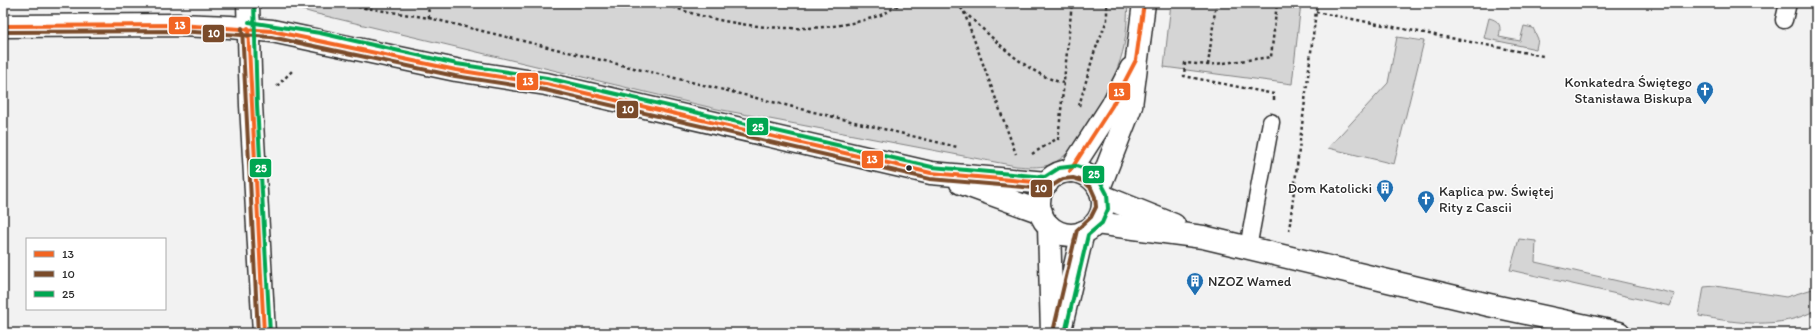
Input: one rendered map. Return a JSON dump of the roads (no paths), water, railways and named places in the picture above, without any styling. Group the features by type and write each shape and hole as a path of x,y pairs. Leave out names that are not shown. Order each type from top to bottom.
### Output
{"street":[{"path":"248,3 248,28 264,333"},
{"path":"1059,333 1089,227 1101,215 1101,192 1131,106 1144,3"},
{"path":"3,26 178,25 248,28 319,39 456,70 546,84 931,172 1047,182"},
{"path":"1070,171 1112,106 1136,60"},
{"path":"1052,333 1045,219 1040,198 1047,182 1053,176 1070,171 1087,176 1101,192 1203,237"},
{"path":"931,172 1045,219 1057,232 1065,234 1089,227 1203,237 1481,303 1619,333"}],"lane":[{"path":"1784,20 1788,3"},
{"path":"1248,248 1271,122"}],"place":[{"name":"Konkatedra Świętego Stanisława Biskupa","path":"1705,105"},
{"name":"Dom Katolicki","path":"1385,203"},
{"name":"Kaplica pw. Świętej Rity z Cascii","path":"1426,214"},
{"name":"NZOZ Wamed","path":"1195,296"}]}
